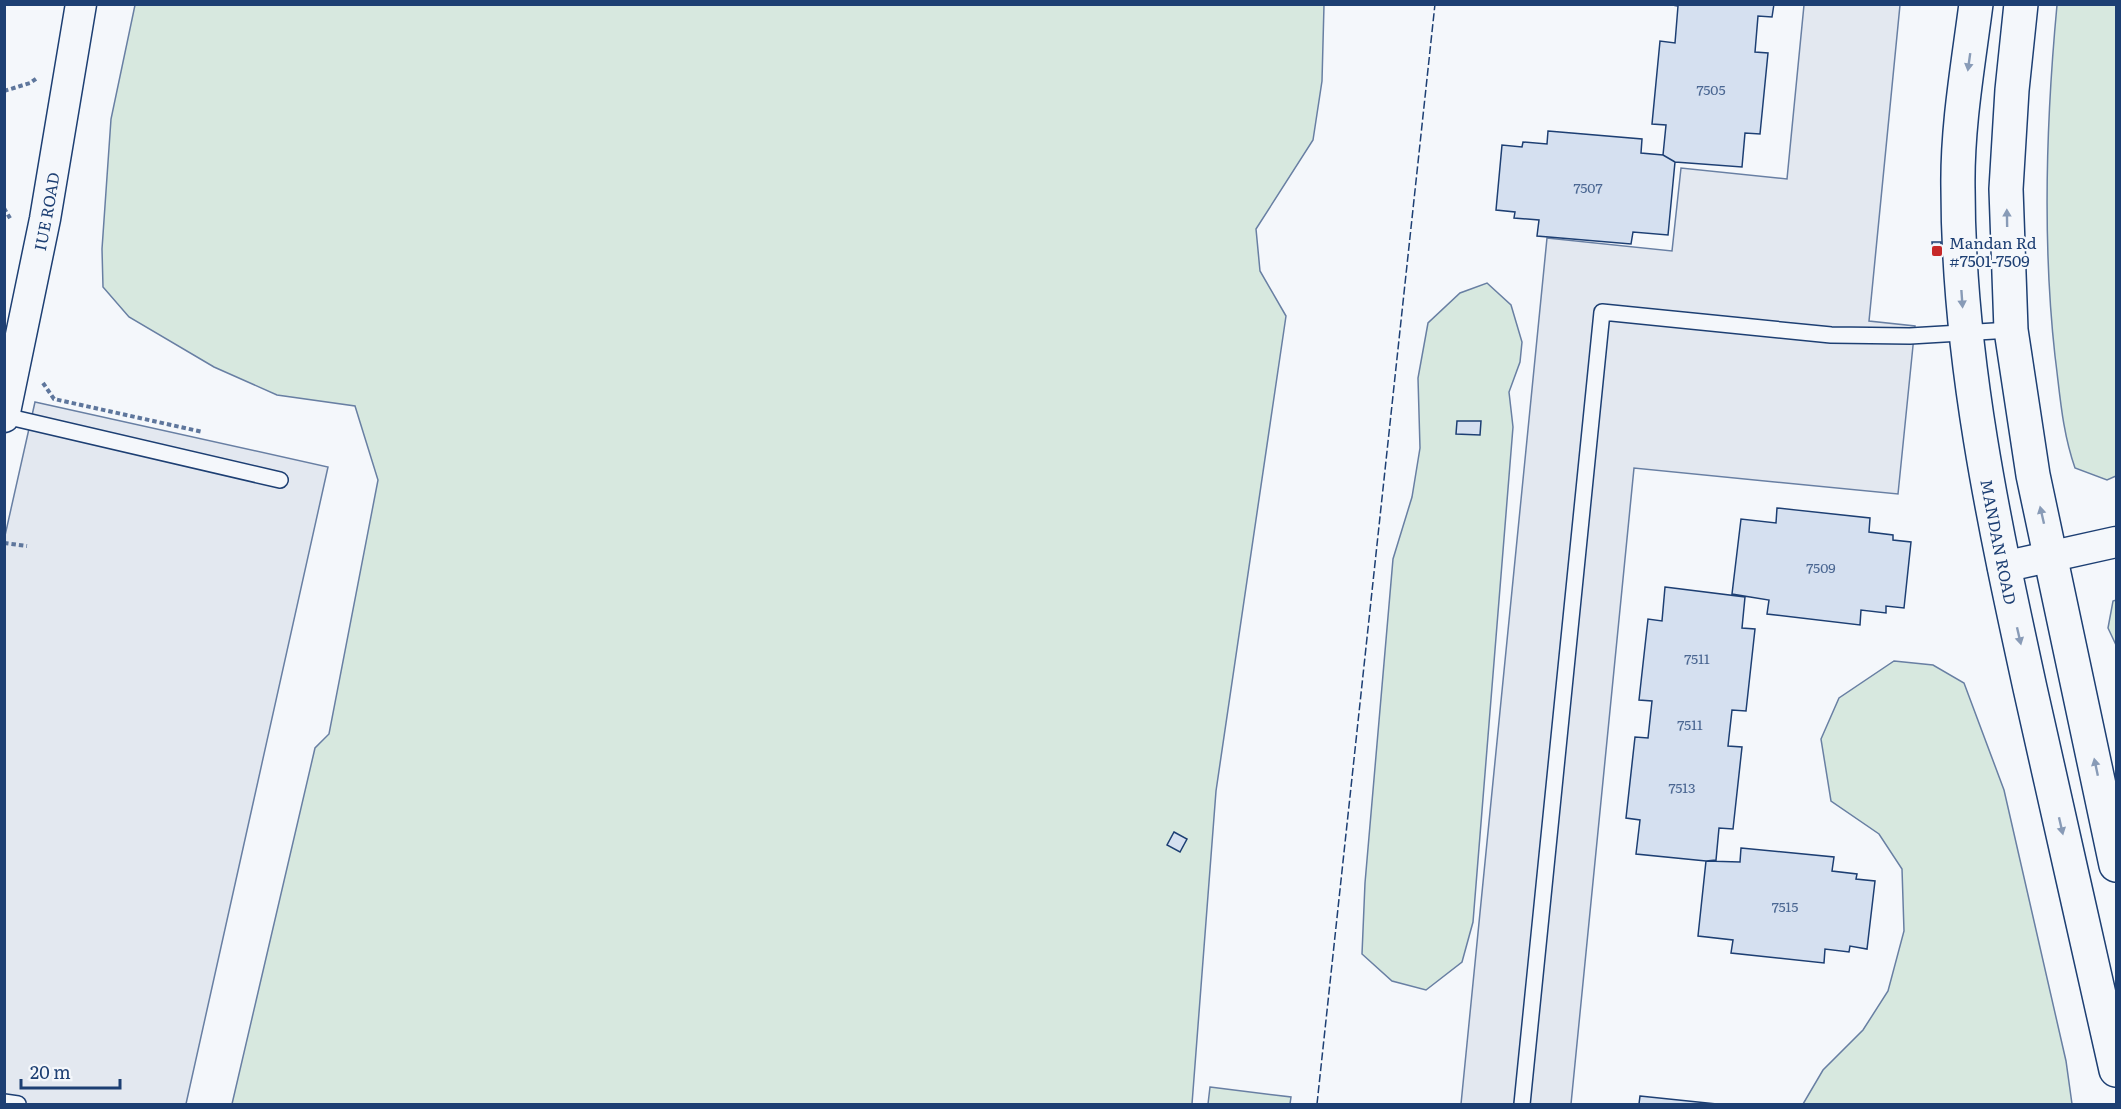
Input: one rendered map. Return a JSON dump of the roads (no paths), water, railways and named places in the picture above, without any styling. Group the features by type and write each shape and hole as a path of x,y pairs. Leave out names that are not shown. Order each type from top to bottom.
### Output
{"street":[{"name":"IUE ROAD","path":"5,417 45,219 81,4"},
{"name":"MANDAN ROAD","path":"1976,4 1960,129 1958,186 1965,333 1971,386 2003,567 2116,1070"},
{"path":"2021,4 2007,178 2011,330 2033,475 2116,866"},
{"path":"2003,567 2116,542"}],"lane":[{"path":"1522,1104 1602,312 1831,335 1910,336 2011,330"},
{"path":"5,417 280,480"},
{"path":"4,1102 18,1104"}],"place":[{"name":"Mandan Rd #7501-7509","path":"1937,251"}]}
